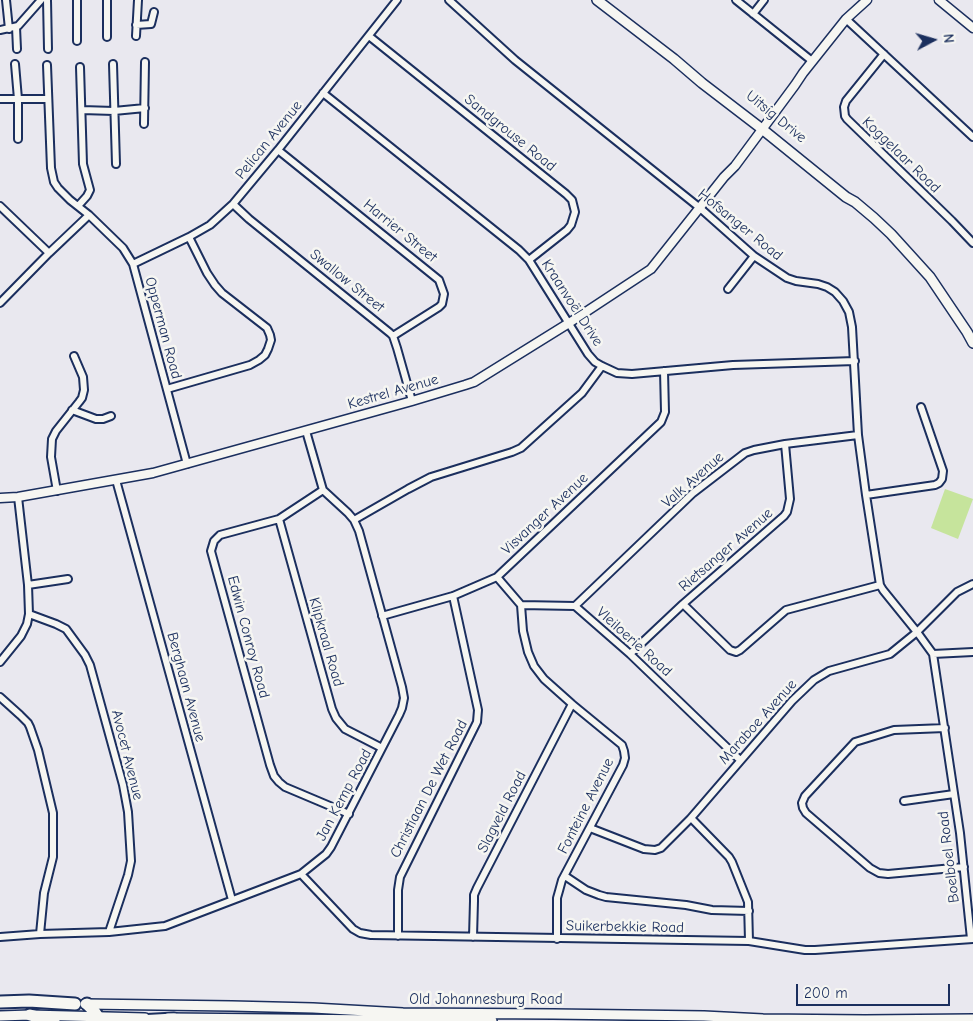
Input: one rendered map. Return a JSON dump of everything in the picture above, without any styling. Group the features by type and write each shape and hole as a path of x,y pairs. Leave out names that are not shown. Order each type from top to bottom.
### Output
{"highway":[{"path":"0,1004 29,1001 74,1004"},
{"path":"87,1004 94,1011 98,1019"},
{"path":"30,1015 54,1021"},
{"path":"138,1021 174,1018"}],"main road":[{"name":"Uitsig Drive","path":"597,0 674,59 708,81 849,194 855,202 891,234 930,276 973,343"},
{"name":"Old Johannesburg Road","path":"74,1004 232,1006 403,1013 544,1014 656,1018 973,1019"},
{"name":"Old Johannesburg Road","path":"0,1016 30,1015 98,1019 492,1021"}],"street":[{"path":"6,0 17,50"},
{"path":"0,30 13,28 21,24 41,0"},
{"path":"47,0 48,49"},
{"path":"77,0 77,41"},
{"path":"107,37 108,0"},
{"path":"136,36 138,0"},
{"name":"Pelican Avenue","path":"133,264 210,225 233,204 397,0"},
{"name":"Hofsanger Road","path":"449,0 515,60 700,208 754,256 787,278 827,287 835,292 843,301 849,312 852,327 858,435 880,585 933,654"},
{"path":"736,0 812,61"},
{"path":"753,14 764,0"},
{"name":"Kestrel Avenue","path":"0,498 57,491 153,473 474,382 651,269 724,177 735,166 794,81 803,73 846,19 867,0"},
{"path":"939,0 973,28"},
{"path":"136,24 151,24 154,12"},
{"path":"846,19 973,137"},
{"name":"Sandgrouse Road","path":"369,36 572,200 575,212 571,225 529,260"},
{"name":"Koggelaar Road","path":"884,54 846,101 844,108 845,116 973,243"},
{"path":"144,124 145,62"},
{"path":"15,64 18,99 18,139"},
{"name":"Opperman Road","path":"47,64 53,178 58,188 123,248 133,264 187,464"},
{"path":"113,64 116,164"},
{"path":"78,206 88,196 90,190 84,164 80,67"},
{"name":"Kraanvoël Drive","path":"323,93 529,260 588,354 602,366 617,373 632,374 733,365 854,361"},
{"path":"0,99 48,99"},
{"path":"82,110 145,108"},
{"name":"Harrier Street","path":"278,150 439,280 444,294 442,304 436,311 393,336"},
{"name":"Swallow Street","path":"233,204 249,219 386,328 393,336 412,401"},
{"path":"0,206 49,253"},
{"path":"0,303 89,215"},
{"path":"167,389 250,365 267,353 270,340 267,328 215,285 189,237"},
{"path":"728,289 754,256"},
{"path":"57,491 51,457 52,439 56,430 82,398 84,387 81,371 74,356"},
{"path":"354,520 431,478 521,448 582,393 602,366"},
{"name":"Visvanger Avenue","path":"382,616 453,596 497,576 661,422 665,412 664,371"},
{"path":"866,495 935,485 942,479 943,471 921,407"},
{"path":"72,410 96,419 103,420 111,416"},
{"name":"Jan Kemp Road","path":"0,937 109,932 165,926 300,874 329,851 399,715 404,698 359,531 354,520 324,490 306,431"},
{"name":"Valk Avenue","path":"575,606 693,493 742,455 754,450 785,444 858,435"},
{"name":"Rietsanger Avenue","path":"630,654 683,604 782,519 787,512 790,499 785,444"},
{"name":"Berghaan Avenue","path":"116,480 232,900"},
{"name":"Edwin Conroy Road","path":"324,490 279,519 220,535 215,538 212,544 212,554 274,776 285,787 349,814"},
{"path":"0,662 21,636 27,624 29,614 28,585 18,497"},
{"name":"Klipkraal Road","path":"279,519 336,718 345,729 382,748"},
{"path":"497,576 521,604"},
{"path":"28,585 68,579"},
{"name":"Maraboe Avenue","path":"590,828 644,849 655,850 661,848 691,818 792,701 814,680 829,671 888,656 917,632 959,590 973,584"},
{"path":"683,604 730,650 736,652 786,610 880,585"},
{"name":"Maraboe Avenue","path":"951,597 973,589"},
{"name":"Christiaan De Wet Road","path":"398,936 398,890 400,876 477,722 478,710 453,596"},
{"name":"Vleiloerie Road","path":"521,604 575,606 630,654 740,760"},
{"name":"Fonteine Avenue","path":"521,604 523,631 531,661 538,672 572,704 622,745 625,758 559,890 557,898 557,939"},
{"name":"Avocet Avenue","path":"29,614 66,629 85,655 123,785 128,812 131,861 109,932"},
{"path":"933,654 973,652"},
{"name":"Boelboel Road","path":"933,654 945,728 972,939"},
{"path":"0,697 30,727 38,750 53,814 53,857 44,893 40,934"},
{"name":"Slagveld Road","path":"473,937 474,895 572,704"},
{"path":"945,728 894,730 855,742 802,802 806,813 870,868 880,873 888,874 964,867"},
{"path":"904,801 954,794"},
{"path":"691,818 729,856 732,862 747,897 749,941"},
{"name":"Suikerbekkie Road","path":"300,874 347,924 356,931 371,935 749,941 804,950 972,939"},
{"path":"565,876 586,890 606,897 686,905 712,910 748,911"}],"green space":[{"path":"945,489 973,499 958,539 931,528"}]}
